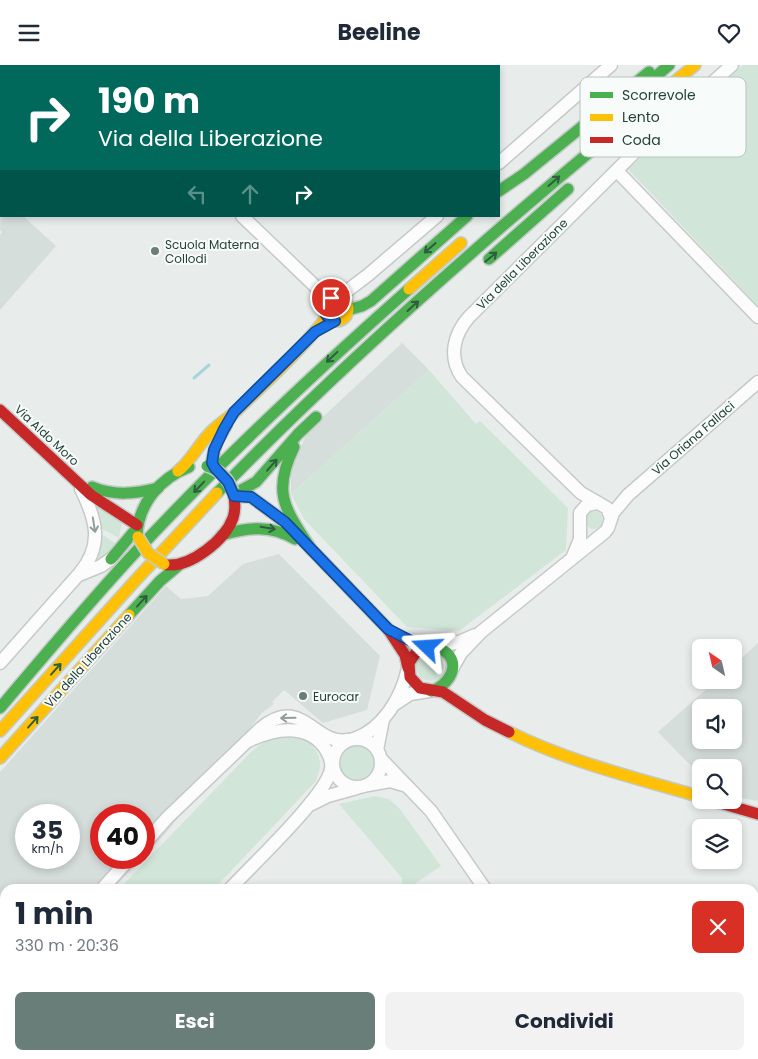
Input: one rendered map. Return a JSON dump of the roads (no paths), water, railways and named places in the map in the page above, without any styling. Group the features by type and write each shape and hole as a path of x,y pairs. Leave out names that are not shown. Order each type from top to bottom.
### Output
{"main road":[{"path":"642,77 657,65"},
{"path":"655,77 669,65"},
{"path":"680,77 695,65"},
{"path":"693,77 706,65"},
{"path":"500,190 524,174 580,128"},
{"path":"528,185 580,141"},
{"path":"0,731 145,569 279,431 376,339 582,157"},
{"path":"480,266 574,184"},
{"path":"331,319 324,307 340,304 362,306 371,301 467,217"},
{"path":"0,708 131,557 232,451 367,324 470,235"},
{"path":"93,580 137,530 146,503 158,488 189,462 202,443 315,332 331,319 344,318 340,304"},
{"name":"Via Aldo Moro","path":"0,410 94,497 124,515 137,530"},
{"path":"234,494 256,482 302,430 323,410"},
{"path":"212,465 217,441 234,412"},
{"path":"302,430 286,462 284,497 286,507 311,549"},
{"path":"137,530 143,548 149,555 164,564 179,565 198,556 222,535 233,519 235,507 234,494 227,479 212,465 190,467 178,471"},
{"name":"Via Aldo Moro","path":"76,480 102,492 115,495 133,494 158,488"},
{"path":"234,494 251,497 285,522 388,629 405,655 410,676 414,683 422,689 443,692 485,720 556,754 692,794"},
{"path":"222,535 257,527 267,527 289,535 311,549"},
{"name":"Via della Liberazione","path":"0,758 158,583 179,565"},
{"path":"388,629 415,643 442,649 451,661 452,670 459,687 466,697 502,727"},
{"path":"408,668 410,659 416,652 432,647"},
{"path":"431,691 439,689 450,680 452,670"},
{"path":"741,809 758,814"}],"street":[{"path":"597,77 611,65"},
{"name":"Via della Liberazione","path":"719,77 732,65"},
{"path":"500,162 580,92"},
{"name":"Via della Liberazione","path":"600,504 586,497 567,480 462,377 455,365 454,344 457,333 468,317 631,157"},
{"path":"616,171 758,317"},
{"path":"243,217 318,289 340,304 368,275 436,217"},
{"name":"Via Oriana Fallaci","path":"628,495 758,382"},
{"path":"0,663 76,578 92,554 95,543 95,531 91,510 76,480"},
{"name":"Via della Liberazione","path":"567,480 575,494 579,518"},
{"path":"572,558 578,545 579,518 587,505 614,503 628,495"},
{"path":"452,670 461,653 481,632 608,528 617,508 628,495"},
{"path":"600,504 610,513 611,518"},
{"path":"579,518 585,532 600,534"},
{"path":"76,578 84,571 101,566 111,559"},
{"path":"432,647 459,642 481,632"},
{"path":"395,704 408,668"},
{"path":"383,719 379,754 381,767 378,776 364,786 353,787 346,784 338,778 334,770 333,759 341,744 367,733 383,719 395,704 410,694 431,691"},
{"path":"155,831 167,817 268,723 286,717 302,720 336,740 360,739 368,741 435,817 482,884"},
{"path":"235,884 310,805 327,780 331,765 329,756 321,743 300,731 279,731 258,736 248,741"},
{"path":"310,805 328,796 390,781 409,787"},
{"path":"107,884 120,869"}],"waterway":[{"path":"194,378 209,365"}],"place":[{"name":"Scuola Materna Collodi","path":"155,251"},
{"name":"Eurocar","path":"303,696"}]}
